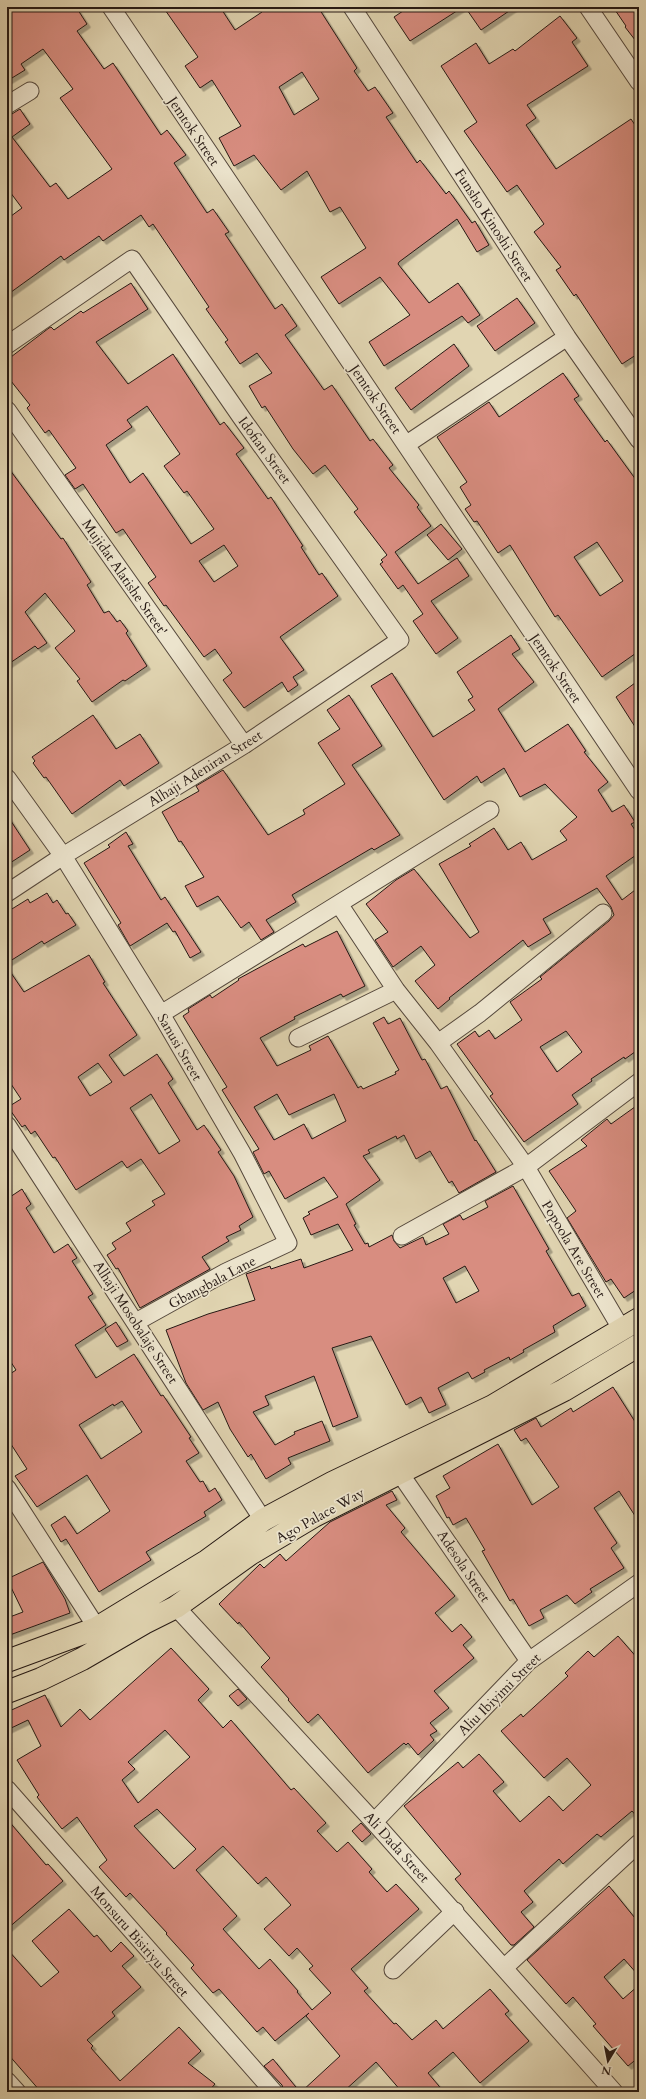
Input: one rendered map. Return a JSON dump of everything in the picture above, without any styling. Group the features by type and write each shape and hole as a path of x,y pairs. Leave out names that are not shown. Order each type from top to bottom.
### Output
{"main road":[{"name":"Ago Palace Way","path":"10,1660 97,1628 207,1561 264,1520 332,1483 494,1406 631,1324"},
{"name":"Ago Palace Way","path":"11,1690 41,1679 82,1659 144,1623 176,1607 250,1554 314,1516 636,1352"},
{"path":"39,1650 41,1679"},
{"path":"10,1660 11,1690"}],"street":[{"name":"Jemtok Street","path":"111,7 407,444 639,791"},
{"name":"Funsho Kinoshi Street","path":"352,7 567,337 639,440"},
{"path":"588,7 639,82"},
{"path":"7,105 30,91"},
{"name":"Idofian Street","path":"7,345 132,259 241,418 400,640"},
{"path":"407,444 567,337"},
{"name":"Mujidat Alatishe Street'","path":"7,410 244,745"},
{"name":"Alhaji Adeniran Street","path":"7,893 63,856 244,745 400,640"},
{"name":"Sanusi Street","path":"7,778 63,856 161,1014 242,1153 288,1243"},
{"path":"161,1014 490,810"},
{"name":"Popoola Are Street","path":"339,904 396,990 438,1043 526,1167 631,1324"},
{"path":"438,1043 480,1012 603,913"},
{"path":"298,1038 396,990"},
{"path":"402,1236 526,1167 639,1082"},
{"name":"Alhaji Mosobalaje Street","path":"7,1125 264,1520"},
{"name":"Gbangbala Lane","path":"136,1322 226,1272 288,1243"},
{"name":"Adesola Street","path":"399,1472 529,1661"},
{"path":"7,1488 97,1628"},
{"name":"Aliu Ibiyimi Street","path":"374,1822 529,1661 639,1583"},
{"name":"Ali Dada Street","path":"176,1607 455,1911 614,2092"},
{"name":"Monsuru Bisiriyu Street","path":"7,1789 222,2035 274,2092"},
{"path":"505,1967 639,1844"},
{"path":"393,1970 455,1911"},
{"path":"7,2081 17,2092"}],"building":[{"path":"7,7 76,7 87,24 77,31 104,69 113,63 161,135 167,130 186,155 174,163 207,213 213,209 229,232 225,234 275,309 282,304 297,326 285,335 324,390 332,385 370,441 373,439 393,465 389,468 419,505 417,507 431,526 395,552 418,584 457,558 469,576 431,601 458,638 436,654 413,621 423,614 403,585 398,589 380,564 383,562 381,560 387,555 354,512 358,509 325,465 313,474 293,449 265,406 262,408 249,386 272,373 257,353 240,364 225,342 228,340 206,309 209,307 153,224 149,227 141,215 103,241 99,236 64,260 61,256 7,295 7,219 22,208 7,188 7,117 20,109 30,124 12,137 50,187 56,183 68,199 112,169 60,98 73,89 43,49 21,64 25,70 7,81"},
{"path":"163,7 220,7 235,30 262,12 258,7 318,7 357,68 354,71 368,91 375,87 393,113 386,117 417,163 420,160 446,194 449,191 472,223 475,221 489,245 477,252 457,219 398,264 429,303 458,283 480,315 468,323 462,316 384,366 369,342 410,315 380,277 339,304 321,277 366,248 340,207 330,212 307,171 281,190 254,155 234,166 219,138 241,126 212,80 200,88 185,66 198,57","holes":["302,72 319,99 294,115 279,87"]},
{"path":"409,7 463,7 410,41 394,17"},
{"path":"465,7 515,7 481,30"},
{"path":"613,7 639,7 639,45 625,27 626,26"},
{"path":"560,16 577,38 572,42 588,66 527,105 536,118 526,125 556,169 631,119 639,131 639,353 622,364 576,294 574,296 556,270 561,267 534,232 544,224 517,185 507,192 464,131 477,122 441,66 476,43 489,64 513,49 515,51"},
{"path":"131,283 148,309 96,342 128,384 173,354 220,425 224,422 244,448 236,454 268,499 271,497 303,546 301,547 319,575 322,573 338,596 280,637 304,670 293,677 298,685 288,692 282,682 244,708 223,680 232,673 215,649 204,657 166,605 164,606 148,583 156,577 123,529 116,533 83,484 75,489 65,475 76,468 49,430 45,433 27,408 30,405 7,376 7,360 49,328 51,327 54,330 81,311 83,313","holes":["147,406 180,454 164,466 184,493 187,491 214,529 191,544 143,473 130,483 106,445 132,427 127,420","224,545 238,566 214,582 199,561"]},
{"path":"517,298 535,323 495,351 477,326"},
{"path":"454,344 469,366 411,410 395,388"},
{"path":"563,373 579,396 574,399 605,442 607,440 639,484 639,651 602,677 558,615 555,617 510,545 498,553 477,521 474,522 465,509 471,505 460,487 467,482 437,437 489,402 499,417","holes":["597,542 623,581 600,596 574,557"]},
{"path":"7,466 61,539 63,538 91,582 87,585 104,613 109,611 117,622 120,620 128,631 126,633 147,666 125,681 123,680 92,702 77,681 80,679 55,648 75,631 45,593 25,612 47,643 38,649 35,646 7,665"},
{"path":"441,524 462,549 448,560 427,535"},
{"path":"511,635 520,649 512,654 534,682 498,709 525,752 568,724 586,751 584,752 608,782 598,790 612,812 624,805 635,822 631,824 639,836 639,853 606,876 622,900 639,887 639,1049 591,1079 592,1081 572,1095 578,1104 524,1142 490,1096 493,1094 457,1044 475,1031 479,1037 489,1030 495,1039 522,1020 510,1002 542,979 540,977 609,921 614,915 611,907 597,888 543,919 551,933 528,947 523,940 449,998 450,999 438,1009 415,981 435,965 421,946 393,967 375,940 388,932 366,904 396,880 414,869 470,938 479,932 439,864 471,846 469,844 494,828 508,850 521,842 532,860 567,840 560,831 577,817 545,784 520,797 504,768 481,783 477,776 444,800 371,686 392,673 433,737 475,710 468,700 473,697 457,672","holes":["566,1031 582,1052 557,1072 540,1047"]},
{"path":"639,680 639,733 616,697"},
{"path":"349,695 382,746 352,765 400,835 374,850 372,848 292,895 296,902 266,920 274,932 261,940 249,922 241,928 218,896 197,907 185,886 204,877 181,841 179,842 162,812 199,791 196,786 223,770 268,835 305,814 303,810 345,784 318,743 340,729 327,710"},
{"path":"93,715 116,749 140,734 159,763 124,786 120,780 72,814 46,777 44,778 33,763 35,761 32,757"},
{"path":"7,815 30,850 7,865"},
{"path":"126,832 133,844 128,846 161,900 165,897 201,952 190,958 175,931 173,932 167,923 130,946 118,925 121,923 84,863 110,847 108,845"},
{"path":"47,893 53,903 57,900 66,914 68,913 76,925 44,944 42,941 7,963 7,912 28,899 30,903"},
{"path":"337,931 365,986 343,997 341,994 294,1017 295,1019 260,1038 277,1066 311,1050 309,1046 328,1036 358,1088 361,1086 363,1089 396,1074 395,1072 399,1070 373,1023 384,1017 388,1024 400,1018 422,1060 425,1059 441,1089 447,1086 475,1141 476,1140 496,1172 459,1193 452,1181 449,1183 430,1151 416,1159 404,1135 397,1139 396,1136 368,1150 370,1153 363,1156 380,1180 346,1204 356,1224 354,1225 365,1244 368,1243 369,1247 392,1235 394,1241 400,1248 423,1237 426,1245 449,1234 443,1224 460,1215 463,1220 488,1207 485,1201 513,1186 549,1249 546,1251 572,1296 579,1293 586,1306 553,1326 555,1332 523,1350 524,1352 510,1360 509,1357 484,1370 485,1372 472,1379 468,1372 438,1388 446,1405 429,1413 421,1397 406,1405 371,1336 332,1348 358,1417 333,1427 314,1376 265,1396 269,1405 253,1412 275,1445 295,1434 294,1432 322,1421 330,1441 288,1458 291,1464 266,1479 251,1454 248,1457 230,1429 218,1402 203,1410 186,1383 166,1330 208,1314 255,1300 246,1274 270,1266 271,1269 301,1259 304,1268 353,1250 338,1224 311,1235 303,1218 310,1214 308,1212 338,1197 324,1177 285,1199 269,1171 264,1174 253,1152 259,1149 222,1090 227,1087 183,1016 189,1012 188,1009 210,995 212,998 239,980 238,979 303,944 305,947","holes":["277,1094 289,1115 334,1094 346,1121 312,1139 304,1124 274,1140 254,1107","465,1266 479,1291 456,1303 443,1278"]},
{"path":"89,955 105,982 103,983 137,1035 109,1055 124,1076 157,1054 173,1079 168,1083 197,1130 204,1125 221,1150 218,1152 234,1176 253,1217 239,1226 241,1230 226,1237 229,1241 202,1257 210,1269 140,1308 118,1268 116,1269 107,1255 116,1249 112,1243 131,1231 126,1223 155,1205 152,1201 165,1194 141,1159 127,1168 122,1161 76,1190 55,1157 53,1158 35,1131 31,1134 25,1125 22,1127 8,1107 21,1099 7,1078 7,967 24,992","holes":["98,1063 112,1082 90,1096 78,1077","151,1094 180,1141 159,1154 130,1108"]},
{"path":"639,1104 639,1288 624,1298 611,1279 606,1282 567,1218 576,1211 549,1171 587,1146 581,1140 607,1119 611,1124"},
{"path":"22,1189 31,1204 26,1208 54,1253 68,1244 77,1258 72,1261 93,1294 88,1297 106,1325 75,1345 96,1378 134,1354 161,1396 163,1395 191,1437 189,1438 199,1453 186,1461 200,1482 203,1481 209,1492 215,1488 222,1500 204,1512 206,1516 146,1552 151,1560 99,1592 66,1539 61,1542 51,1525 65,1516 77,1534 110,1511 87,1475 37,1507 15,1476 27,1469 7,1438 7,1376 16,1370 7,1356 7,1199","holes":["122,1401 142,1432 101,1459 79,1425 113,1404 114,1406"]},
{"path":"116,1322 128,1341 117,1347 105,1329"},
{"path":"613,1387 639,1428 639,1522 619,1491 594,1508 617,1543 611,1548 624,1568 590,1589 592,1592 575,1604 567,1595 540,1610 544,1618 529,1626 513,1599 510,1601 482,1551 485,1550 466,1518 453,1525 449,1517 447,1518 436,1496 450,1488 443,1476 498,1444 532,1505 559,1487 526,1438 521,1441 514,1430 536,1418 541,1427 571,1408 573,1412"},
{"path":"392,1491 397,1500 386,1505 405,1528 401,1532 455,1596 435,1613 452,1632 461,1624 472,1637 463,1645 474,1658 434,1691 449,1708 430,1723 437,1731 430,1735 434,1740 418,1755 408,1743 406,1745 404,1743 368,1773 318,1714 308,1723 261,1667 270,1658 239,1622 238,1624 219,1604 260,1564 264,1568 280,1554 286,1561 330,1522"},
{"path":"43,1562 65,1599 70,1613 7,1636 7,1618 23,1612 7,1579"},
{"path":"618,1636 639,1660 639,1819 632,1811 601,1837 597,1834 563,1864 559,1859 524,1891 533,1902 521,1912 534,1927 514,1945 511,1945 455,1879 461,1874 404,1806 458,1762 463,1768 479,1754 504,1782 493,1791 520,1822 549,1796 563,1811 591,1785 567,1758 544,1778 501,1731 521,1714 523,1717 568,1676 565,1673 588,1651 594,1657"},
{"path":"171,1648 209,1689 198,1700 223,1728 231,1720 291,1790 294,1788 326,1823 317,1831 337,1852 348,1842 372,1869 369,1872 387,1892 396,1884 419,1909 351,1969 368,1988 364,1991 394,2024 396,2023 412,2040 436,2020 443,2029 490,1989 509,2011 505,2014 529,2041 480,2083 453,2052 428,2073 444,2092 402,2092 376,2062 343,2092 301,2092 340,2056 306,2016 309,2013 275,2041 263,2027 257,2032 219,1989 213,1993 191,1968 194,1965 166,1934 167,1933 130,1893 126,1897 99,1867 107,1860 77,1817 62,1829 37,1797 39,1795 17,1760 41,1746 28,1720 7,1730 7,1712 45,1695 61,1727 80,1709 90,1720","holes":["165,1730 190,1757 138,1803 122,1780 135,1769 128,1762","157,1809 196,1849 174,1869 134,1826","223,1846 258,1884 266,1877 291,1905 264,1929 289,1956 297,1948 313,1966 309,1969 331,1993 312,2010 297,1992 298,1991 270,1959 259,1969 223,1929 237,1916 196,1870"]},
{"path":"238,1689 247,1699 238,1706 229,1696"},
{"path":"7,1819 46,1865 48,1864 63,1881 7,1929"},
{"path":"361,1823 371,1834 362,1842 352,1831"},
{"path":"609,1886 639,1923 639,1976 624,1959 604,1977 623,1999 639,1985 639,2057 628,2066 593,2026 596,2024 573,1997 566,2004 527,1960"},
{"path":"69,1909 94,1937 97,1935 111,1952 121,1942 134,1956 122,1966 141,1987 112,2012 115,2016 87,2040 93,2046 91,2048 120,2081 179,2027 201,2051 188,2063 215,2084 208,2092 41,2092 7,2053 7,1949 41,1987 59,1972 32,1941"},
{"path":"273,2059 300,2092 284,2092 282,2085 264,2066"}]}
